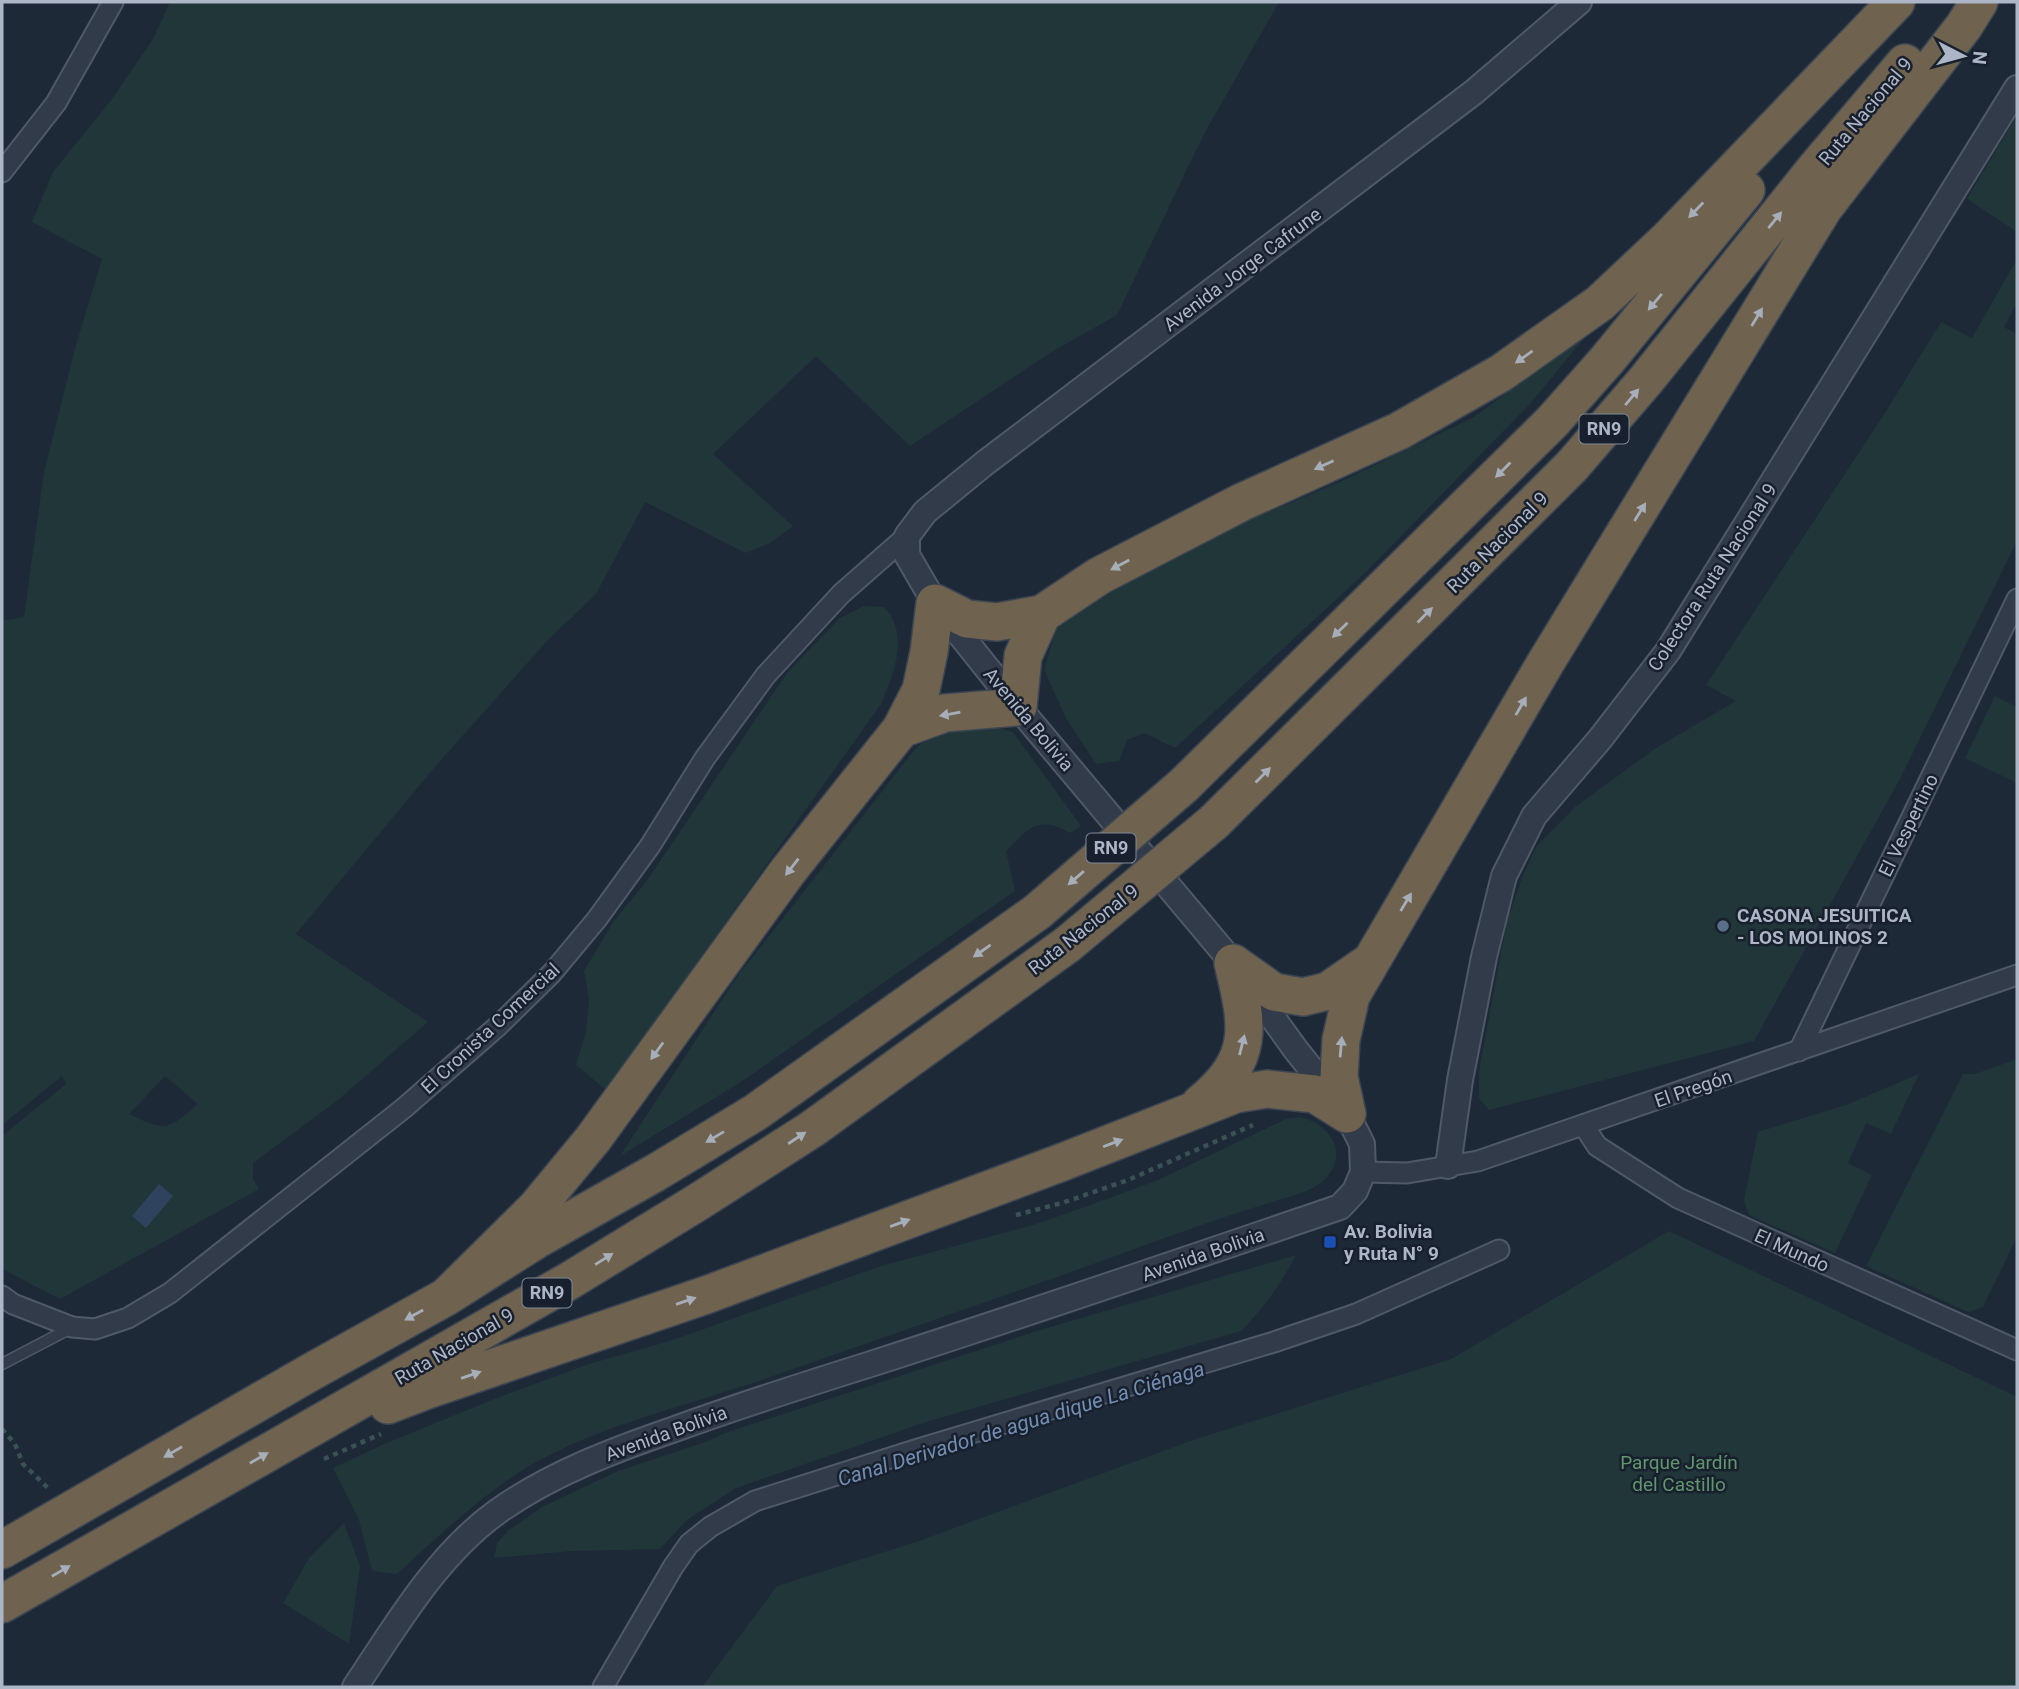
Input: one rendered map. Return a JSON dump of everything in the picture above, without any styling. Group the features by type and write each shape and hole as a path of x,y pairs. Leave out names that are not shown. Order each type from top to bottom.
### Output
{"highway":[{"path":"446,1297 536,1208 593,1139 788,871 901,729 921,690 935,603 967,618 997,622 1042,614 1099,576 1242,502 1399,431 1502,373 1600,303 1668,239 1898,2"},
{"name":"RN9","path":"2,1550 446,1297 536,1240 756,1112 1037,912 1184,785 1552,422 1607,360 1898,2"},
{"name":"Ruta Nacional 9","path":"2,1604 569,1281 721,1187 812,1129 1069,944 1214,822 1573,466 1815,169 1957,2"},
{"path":"1347,1114 1339,1077 1341,1040 1350,996 1546,662 1823,209 1964,26 1979,2"},
{"path":"901,729 945,713 1018,707 1023,656 1042,614"},
{"path":"1233,962 1273,992 1303,997 1328,991 1371,961"},
{"path":"1185,1115 1220,1087 1236,1065 1244,1039 1245,1013 1233,962"},
{"path":"292,1439 330,1432 430,1388 706,1295 1236,1094 1267,1089 1315,1094 1347,1114"}],"street":[{"path":"2,173 56,103 113,2"},
{"name":"Avenida Jorge Cafrune","path":"907,536 925,512 985,463 1474,92 1579,2"},
{"name":"Colectora Ruta Nacional 9","path":"1448,1166 1460,1080 1484,957 1504,876 1534,816 1600,739 1668,651 2017,88"},
{"name":"Avenida Bolivia","path":"355,1687 414,1598 470,1536 496,1512 558,1476 612,1451 734,1408 1040,1310 1340,1207 1355,1191 1363,1172 1362,1144 1347,1114 1296,1050 1233,962 1018,707 935,603 906,555 907,536"},
{"name":"El Cronista Comercial","path":"72,1327 94,1329 128,1318 170,1293 404,1108 499,1025 552,973 597,919 650,846 705,758 766,676 841,594 907,536"},
{"name":"El Vespertino","path":"1799,1051 2017,599"},
{"name":"El Pregón","path":"1363,1172 1407,1173 1478,1161 2017,975"},
{"name":"El Mundo","path":"1584,1126 1597,1146 1678,1198 2016,1345"},
{"path":"603,1687 673,1567 690,1544 710,1527 755,1502 915,1450 1274,1342 1356,1314 1499,1250"},
{"path":"2,1296 13,1304 72,1327"}],"lane":[{"path":"2,1364 72,1327"}],"path":[{"path":"2,1429 15,1444 23,1464 37,1480 74,1508"}],"green space":[{"path":"170,2 1279,2 1204,134 1117,315 1050,353 910,446 816,356 713,454 793,526 770,543 746,553 645,502 596,594 548,640 433,769 296,934 428,1022 338,1100 253,1163 253,1179 259,1189 60,1299 2,1269 2,1136 66,1084 62,1076 2,1125 2,621 24,617 44,472 75,348 102,259 32,222 53,172 112,99 153,39","holes":["165,1076 198,1104 180,1119 166,1126 151,1124 129,1114"]},
{"path":"2017,115 2017,232 1967,199"},
{"path":"2017,259 2017,303 2004,327 2017,334 2017,541 1900,779 1754,1041 1489,1110 1479,1098 1479,1071 1507,921 1523,875 1537,846 1575,807 1656,748 1736,701 1706,685 1883,416 1941,322 1972,338"},
{"path":"1590,331 1530,404 1365,573 1175,748 1145,733 1127,740 1119,761 1096,764 1066,718 1044,670 1056,629 1167,555 1342,481 1474,417"},
{"path":"864,606 884,607 896,629 898,642 895,667 881,704 606,1090 576,1065 586,1031 589,1000 584,971 613,922 646,882 787,673 840,618"},
{"path":"1995,696 2017,707 2017,783 1965,758"},
{"path":"991,726 1013,732 1081,826 1070,833 1050,825 1028,830 1006,851 1015,891 741,1082 620,1156 737,977 911,754 931,733 951,728"},
{"path":"2017,1059 2017,1237 1983,1307 1968,1312 1866,1266 1963,1074 1975,1074"},
{"path":"1919,1074 1891,1134 1866,1123 1848,1163 1872,1175 1835,1253 1749,1215 1744,1200 1758,1132 1846,1105"},
{"path":"1299,1117 1319,1125 1326,1131 1335,1148 1336,1157 1327,1177 1309,1190 598,1434 540,1460 502,1484 397,1574 372,1571 359,1520 333,1468 494,1399 589,1364 673,1340 881,1266 1033,1225 1085,1207 1158,1180 1286,1119"},
{"name":"Parque Jardín del Castillo","path":"1669,1231 2017,1397 2017,1687 702,1687 777,1586 919,1541 1196,1439 1451,1359"},
{"path":"1296,1255 1272,1295 1241,1331 926,1422 736,1488 687,1520 660,1549 572,1551 494,1558 497,1543 509,1530 542,1507 618,1471 725,1433 1037,1331"},
{"path":"344,1523 360,1566 349,1644 283,1603 309,1558"}],"water":[{"path":"159,1184 173,1196 146,1228 132,1216"}],"place":[{"name":"CASONA JESUITICA - LOS MOLINOS 2","path":"1723,926"},
{"name":"Av. Bolivia y Ruta N° 9","path":"1330,1242"}],"water label":[{"name":"Canal Derivador de agua dique La Ciénaga","path":"1021,1424"}]}
